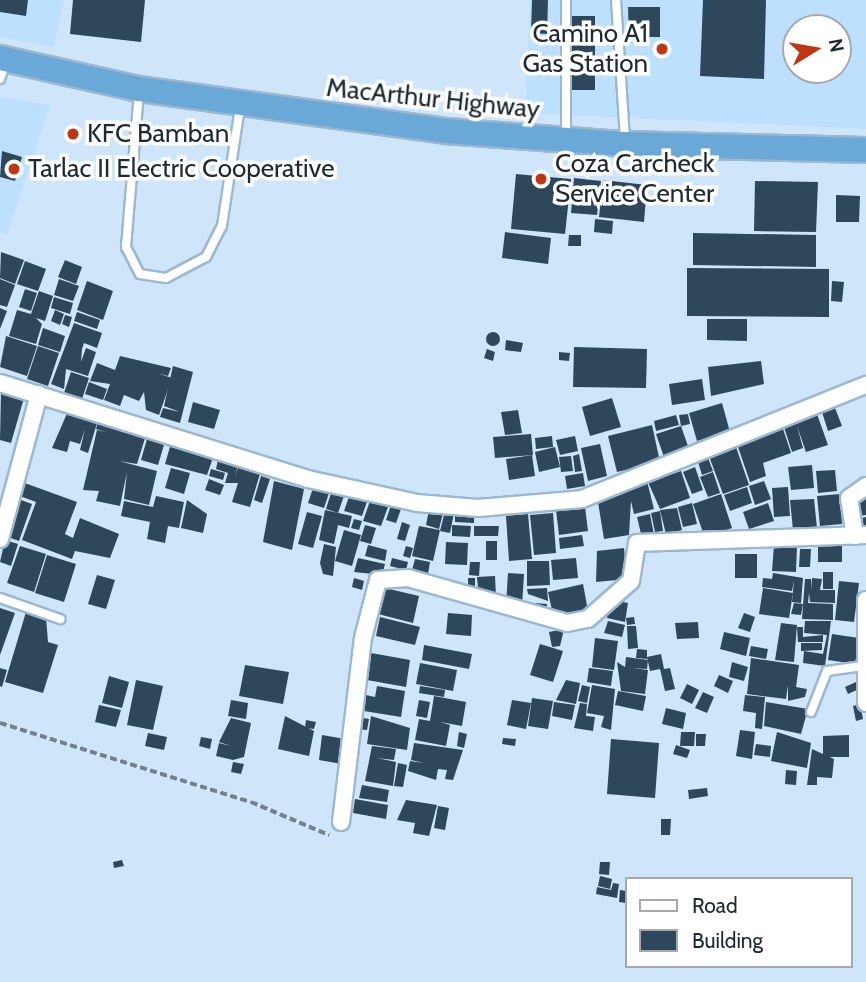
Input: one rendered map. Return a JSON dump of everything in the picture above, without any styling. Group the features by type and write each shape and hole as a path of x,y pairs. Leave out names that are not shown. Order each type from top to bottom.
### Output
{"highway":[{"name":"MacArthur Highway","path":"2,66 240,105 566,142 866,150"}],"street":[{"path":"0,383 308,479 417,503 478,508 582,499 866,385"},
{"path":"0,540 39,394"},
{"path":"341,822 363,638 378,580 408,578 567,623 588,619 631,581 637,543 860,536 849,498 866,486"},
{"path":"866,600 863,666 866,702"}],"lane":[{"path":"566,0 566,142"},
{"path":"616,0 625,144"},
{"path":"139,89 126,247 141,274 166,278 206,257 222,226 240,105"},
{"path":"0,598 60,619"},
{"path":"811,712 827,671 863,666"}],"path":[{"path":"0,723 251,802 338,840"}],"shaded area":[{"path":"0,0 64,0 54,47 0,37"},
{"name":"Camino A1 Gas Station","path":"530,0 866,0 866,129 525,113"},
{"name":"Tarlac II Electric Cooperative","path":"0,97 50,105 7,235 0,232"}],"building":[{"path":"0,0 28,0 26,16 0,12"},
{"path":"73,0 145,0 141,42 70,34"},
{"path":"532,0 548,0 547,34 531,33"},
{"path":"703,0 766,0 764,79 700,76"},
{"path":"628,7 660,7 660,37 629,37"},
{"path":"570,16 595,16 595,90 570,90"},
{"path":"2,151 22,157 15,181 0,177"},
{"path":"516,174 571,179 565,234 511,229"},
{"path":"574,178 601,181 597,215 571,213"},
{"path":"603,180 647,185 644,222 599,217"},
{"path":"755,181 818,182 816,232 754,231"},
{"path":"836,195 860,196 859,222 836,222"},
{"path":"595,219 613,221 612,234 594,232"},
{"path":"505,232 551,238 548,264 502,258"},
{"path":"693,233 816,235 816,267 693,265"},
{"path":"569,235 581,235 581,246 568,246"},
{"path":"1,252 24,260 15,284 0,278"},
{"path":"65,260 82,267 76,284 58,277"},
{"path":"25,261 46,269 38,291 17,284"},
{"path":"687,268 829,269 829,317 687,316"},
{"path":"0,279 15,285 7,307 0,305"},
{"path":"59,279 79,286 73,301 54,295"},
{"path":"87,281 113,291 103,320 77,310"},
{"path":"832,281 844,282 842,302 831,301"},
{"path":"25,289 37,293 31,311 19,307"},
{"path":"39,291 53,296 45,321 36,318 42,324 36,344 9,336 17,310 31,314"},
{"path":"54,297 73,303 70,314 51,308"},
{"path":"0,308 7,311 0,329"},
{"path":"55,310 64,314 60,325 51,321"},
{"path":"77,312 100,320 97,329 74,321"},
{"path":"65,315 72,317 69,327 62,324"},
{"path":"707,319 747,319 747,341 707,340"},
{"path":"74,323 102,333 97,348 84,343 82,349 81,362 86,348 96,352 88,376 66,369 64,389 51,384"},
{"path":"43,328 65,336 60,352 38,345"},
{"path":"490,332 496,332 500,339 496,346 490,346 486,342 486,336"},
{"path":"6,336 37,346 27,376 0,367"},
{"path":"506,340 523,343 521,352 505,350"},
{"path":"38,346 59,353 48,386 27,379"},
{"path":"574,347 647,349 646,388 573,387"},
{"path":"487,349 495,352 493,361 484,358"},
{"path":"559,352 570,353 569,361 559,360"},
{"path":"120,356 171,368 168,376 157,373 172,378 159,415 146,410 144,392 139,401 124,395 120,406 104,400 110,384 90,381 97,363 115,370"},
{"path":"761,361 764,384 711,396 708,367"},
{"path":"173,366 193,372 180,423 160,417 163,408 180,412 164,406"},
{"path":"71,372 89,378 82,399 64,393"},
{"path":"702,379 705,400 672,405 669,384"},
{"path":"89,382 107,389 103,400 85,394"},
{"path":"1,392 24,398 11,443 0,440"},
{"path":"612,398 621,427 590,436 582,407"},
{"path":"193,402 220,410 214,429 188,422"},
{"path":"722,403 730,432 697,441 689,413"},
{"path":"835,408 842,426 828,431 822,412"},
{"path":"518,410 522,433 505,435 501,412"},
{"path":"68,411 98,420 88,453 80,450 85,429 80,444 70,441 67,452 52,448"},
{"path":"688,414 690,424 681,426 679,415"},
{"path":"817,414 828,445 806,452 797,426 803,448 792,452 784,427"},
{"path":"676,415 679,425 656,431 654,421"},
{"path":"98,421 146,435 137,464 119,461 157,471 149,505 124,499 127,472 120,506 96,501 99,491 83,490 97,430 106,432 96,429"},
{"path":"652,425 660,462 617,472 608,436"},
{"path":"681,426 690,452 665,460 656,434"},
{"path":"783,429 791,453 763,463 766,476 750,482 737,444"},
{"path":"149,432 166,438 158,465 141,460"},
{"path":"531,434 533,455 495,458 493,437"},
{"path":"552,436 553,447 536,449 535,438"},
{"path":"575,436 578,451 560,455 556,440"},
{"path":"172,440 214,455 207,475 165,464"},
{"path":"600,444 607,476 588,481 581,448"},
{"path":"555,447 560,467 539,472 535,452"},
{"path":"736,447 749,485 723,494 709,456"},
{"path":"579,454 582,471 575,472 573,456"},
{"path":"532,455 535,476 509,480 506,459"},
{"path":"571,456 573,471 561,472 559,457"},
{"path":"708,458 713,471 702,475 698,462"},
{"path":"218,460 238,465 235,477 240,461 262,467 250,507 232,502 238,483 225,483 228,473 216,469"},
{"path":"812,465 814,488 791,490 788,467"},
{"path":"695,467 703,490 692,494 683,472"},
{"path":"171,468 190,473 184,494 165,488"},
{"path":"211,469 225,473 223,480 209,476"},
{"path":"835,470 837,491 818,493 816,471"},
{"path":"681,471 690,498 660,509 648,482"},
{"path":"713,472 720,493 708,497 700,477"},
{"path":"583,473 585,486 567,489 565,476"},
{"path":"261,476 270,479 262,503 254,500"},
{"path":"209,479 224,485 220,495 205,490"},
{"path":"274,481 304,489 292,550 263,542"},
{"path":"647,481 654,509 634,514 631,501 629,535 604,539 597,496"},
{"path":"764,481 771,499 755,505 749,486"},
{"path":"22,482 77,502 65,534 73,538 80,518 119,534 110,558 75,551 72,559 22,540 36,502 17,495"},
{"path":"315,482 331,487 324,508 308,503"},
{"path":"747,487 752,503 730,511 724,495"},
{"path":"788,487 790,516 774,517 772,488"},
{"path":"332,490 345,493 338,513 326,509"},
{"path":"350,494 368,499 362,516 344,511"},
{"path":"721,494 732,528 705,538 693,504"},
{"path":"840,494 842,524 820,526 817,496"},
{"path":"866,494 866,515 857,516 854,495"},
{"path":"156,496 184,502 179,528 168,526 165,543 147,539 150,522 121,516 124,501 153,507"},
{"path":"18,499 32,504 19,541 5,536"},
{"path":"814,499 817,528 793,530 790,500"},
{"path":"187,500 207,514 203,533 181,528"},
{"path":"370,501 388,507 381,526 363,521"},
{"path":"692,503 697,524 683,527 678,507"},
{"path":"768,503 774,521 749,529 743,512"},
{"path":"391,505 401,509 396,523 386,520"},
{"path":"585,507 588,531 559,535 556,510"},
{"path":"677,508 682,530 666,534 660,510"},
{"path":"325,510 352,516 349,528 338,525 334,544 319,540"},
{"path":"429,510 443,513 439,529 426,525"},
{"path":"445,511 454,513 450,533 440,531"},
{"path":"455,511 474,512 474,523 455,522"},
{"path":"660,511 663,531 655,532 651,513"},
{"path":"307,512 322,516 313,548 298,544"},
{"path":"553,513 556,553 534,555 530,515"},
{"path":"528,514 532,559 509,561 506,516"},
{"path":"650,514 654,535 642,538 637,517"},
{"path":"866,517 866,530 859,532 857,519"},
{"path":"354,519 362,521 359,530 351,528"},
{"path":"402,522 410,525 405,541 397,539"},
{"path":"365,525 376,528 371,544 360,541"},
{"path":"452,525 471,526 470,537 452,536"},
{"path":"419,526 440,530 433,561 412,556"},
{"path":"474,526 499,526 498,536 474,536"},
{"path":"344,530 361,535 352,566 335,561"},
{"path":"582,535 584,546 560,549 559,538"},
{"path":"5,540 18,544 11,566 0,562"},
{"path":"818,540 842,540 842,562 818,562"},
{"path":"486,541 497,541 497,560 486,560"},
{"path":"446,542 468,543 467,565 445,564"},
{"path":"324,544 336,547 333,576 323,574 320,563"},
{"path":"368,545 387,550 385,561 365,556"},
{"path":"774,545 797,546 796,572 772,571"},
{"path":"20,546 46,554 34,592 7,583"},
{"path":"406,546 413,548 410,558 403,556"},
{"path":"624,548 627,579 596,582 597,551"},
{"path":"800,549 811,549 810,567 799,567"},
{"path":"735,554 757,554 757,578 735,578"},
{"path":"47,555 76,564 64,602 35,593"},
{"path":"358,558 385,564 382,575 354,572"},
{"path":"392,558 408,562 406,570 390,566"},
{"path":"576,558 578,578 553,580 551,560"},
{"path":"415,559 430,562 428,574 412,570"},
{"path":"527,561 549,561 550,585 527,586"},
{"path":"470,562 480,562 479,576 469,575"},
{"path":"823,572 833,572 833,589 823,589"},
{"path":"508,573 524,574 522,606 506,605"},
{"path":"773,573 803,578 801,603 792,602 794,580 792,591 762,587 763,578 772,579"},
{"path":"97,575 115,580 106,609 88,604"},
{"path":"495,576 496,597 479,599 477,577"},
{"path":"354,578 364,581 362,590 352,587"},
{"path":"468,578 475,578 475,598 468,598"},
{"path":"812,578 822,579 820,590 835,590 835,603 810,602 809,593 808,603 833,604 833,620 802,619 805,579 811,579 811,590"},
{"path":"839,581 859,583 854,622 835,620"},
{"path":"583,584 588,611 554,619 548,592"},
{"path":"385,588 419,596 413,623 378,614"},
{"path":"547,588 548,601 528,594 527,589"},
{"path":"763,588 793,593 789,618 759,614"},
{"path":"610,599 628,603 625,622 607,618"},
{"path":"534,603 547,604 546,616 533,615"},
{"path":"794,603 803,604 801,615 791,614"},
{"path":"0,608 15,613 0,655"},
{"path":"26,612 46,617 48,642 58,645 43,693 5,682"},
{"path":"448,613 472,615 471,636 446,634"},
{"path":"744,613 755,617 750,632 738,628"},
{"path":"380,617 420,627 415,645 376,636"},
{"path":"634,617 635,624 627,625 626,618"},
{"path":"608,621 625,625 622,637 604,633"},
{"path":"805,621 831,621 825,666 803,663 804,651 823,654 827,635 804,633"},
{"path":"698,622 699,638 677,639 675,623"},
{"path":"781,623 797,625 794,662 775,660"},
{"path":"627,626 636,626 638,648 628,649"},
{"path":"797,627 803,627 803,637 823,635 823,642 798,642"},
{"path":"564,629 560,646 552,647 549,632"},
{"path":"724,632 750,638 746,656 720,649"},
{"path":"832,634 859,638 855,664 828,660"},
{"path":"595,638 618,641 614,670 592,667"},
{"path":"801,643 822,643 822,650 801,651"},
{"path":"540,644 563,651 553,682 530,675"},
{"path":"424,645 472,654 469,669 422,660"},
{"path":"751,646 768,649 766,659 749,656"},
{"path":"637,649 647,650 647,659 636,658"},
{"path":"371,653 410,660 406,687 367,680"},
{"path":"661,654 664,669 670,668 675,689 665,691 660,669 650,671 647,657"},
{"path":"626,657 648,660 647,669 632,668 648,670 645,694 621,691 617,662 625,667"},
{"path":"751,658 799,665 796,687 807,689 805,697 788,701 788,685 786,699 747,694"},
{"path":"732,662 748,667 744,681 729,677"},
{"path":"420,663 457,670 453,691 416,684"},
{"path":"245,665 289,672 283,704 239,696"},
{"path":"0,668 7,670 2,687 0,686"},
{"path":"589,668 613,671 611,686 587,682"},
{"path":"719,675 733,681 728,693 714,686"},
{"path":"109,676 129,682 122,708 102,703"},
{"path":"136,680 163,686 153,730 127,725"},
{"path":"566,680 580,683 576,704 556,700"},
{"path":"856,682 859,689 848,694 845,687"},
{"path":"687,684 699,690 692,704 680,698"},
{"path":"582,685 590,687 587,703 578,701"},
{"path":"592,685 615,689 611,730 601,727 604,716 587,713"},
{"path":"377,686 405,691 401,717 364,711 366,695 375,697"},
{"path":"420,686 445,690 444,697 419,693"},
{"path":"618,691 646,696 643,711 615,705"},
{"path":"703,692 714,697 707,713 695,708"},
{"path":"745,695 765,697 762,729 755,728 756,713 743,711"},
{"path":"434,696 466,702 462,726 440,722 450,725 446,746 415,740 419,719 430,721"},
{"path":"532,698 553,701 548,729 528,726"},
{"path":"231,700 248,703 246,719 228,716"},
{"path":"419,700 430,702 427,718 416,716"},
{"path":"512,700 531,703 526,729 507,725"},
{"path":"554,702 575,705 572,720 552,716"},
{"path":"766,702 808,709 801,734 764,726"},
{"path":"580,703 587,704 586,716 595,717 593,731 574,728"},
{"path":"860,704 863,719 856,721 853,706"},
{"path":"99,705 121,710 116,727 95,722"},
{"path":"666,708 686,713 683,729 662,724"},
{"path":"285,716 314,731 309,756 278,749"},
{"path":"371,716 410,728 407,750 367,744"},
{"path":"358,717 369,719 367,730 356,729"},
{"path":"231,718 251,723 244,757 233,760 216,756 219,743 231,746 219,742"},
{"path":"306,720 316,722 314,729 305,728"},
{"path":"740,730 755,732 752,759 736,756"},
{"path":"459,732 467,734 464,748 457,746"},
{"path":"681,732 695,732 694,746 680,746"},
{"path":"777,732 811,743 807,768 771,761"},
{"path":"148,733 167,737 164,750 145,746"},
{"path":"696,734 706,734 705,746 696,746"},
{"path":"322,735 345,739 342,764 319,760"},
{"path":"849,735 849,757 823,757 823,736"},
{"path":"201,737 212,739 210,749 199,746"},
{"path":"503,738 516,739 515,746 502,744"},
{"path":"611,739 659,743 655,798 607,794"},
{"path":"414,743 463,750 453,780 445,779 447,770 438,769 436,780 408,771 410,761 424,763 411,760"},
{"path":"756,744 771,746 770,757 754,755"},
{"path":"676,745 690,750 687,758 673,754"},
{"path":"372,746 396,749 394,760 377,758 396,762 393,786 365,781"},
{"path":"812,749 834,759 832,778 817,777 817,785 807,785"},
{"path":"233,762 244,764 241,774 231,772"},
{"path":"398,763 407,765 403,787 394,786"},
{"path":"786,770 797,771 796,785 785,784"},
{"path":"362,785 389,790 387,802 359,798"},
{"path":"707,788 708,796 689,799 688,790"},
{"path":"355,799 388,805 386,819 353,813"},
{"path":"406,800 437,805 429,836 413,833 415,823 397,820"},
{"path":"438,806 449,808 445,830 434,828"},
{"path":"661,819 671,819 670,835 661,835"},
{"path":"122,860 124,866 114,868 113,862"},
{"path":"600,862 610,862 609,875 599,874"},
{"path":"600,876 612,879 610,889 598,886"},
{"path":"613,883 619,884 617,898 596,894 597,887 611,890"},
{"path":"620,890 624,891 624,903 619,902"}],"place":[{"name":"Camino A1 Gas Station","path":"662,49"},
{"name":"KFC Bamban","path":"73,134"},
{"name":"Tarlac II Electric Cooperative","path":"14,169"},
{"name":"Coza Carcheck Service Center","path":"541,179"}]}
